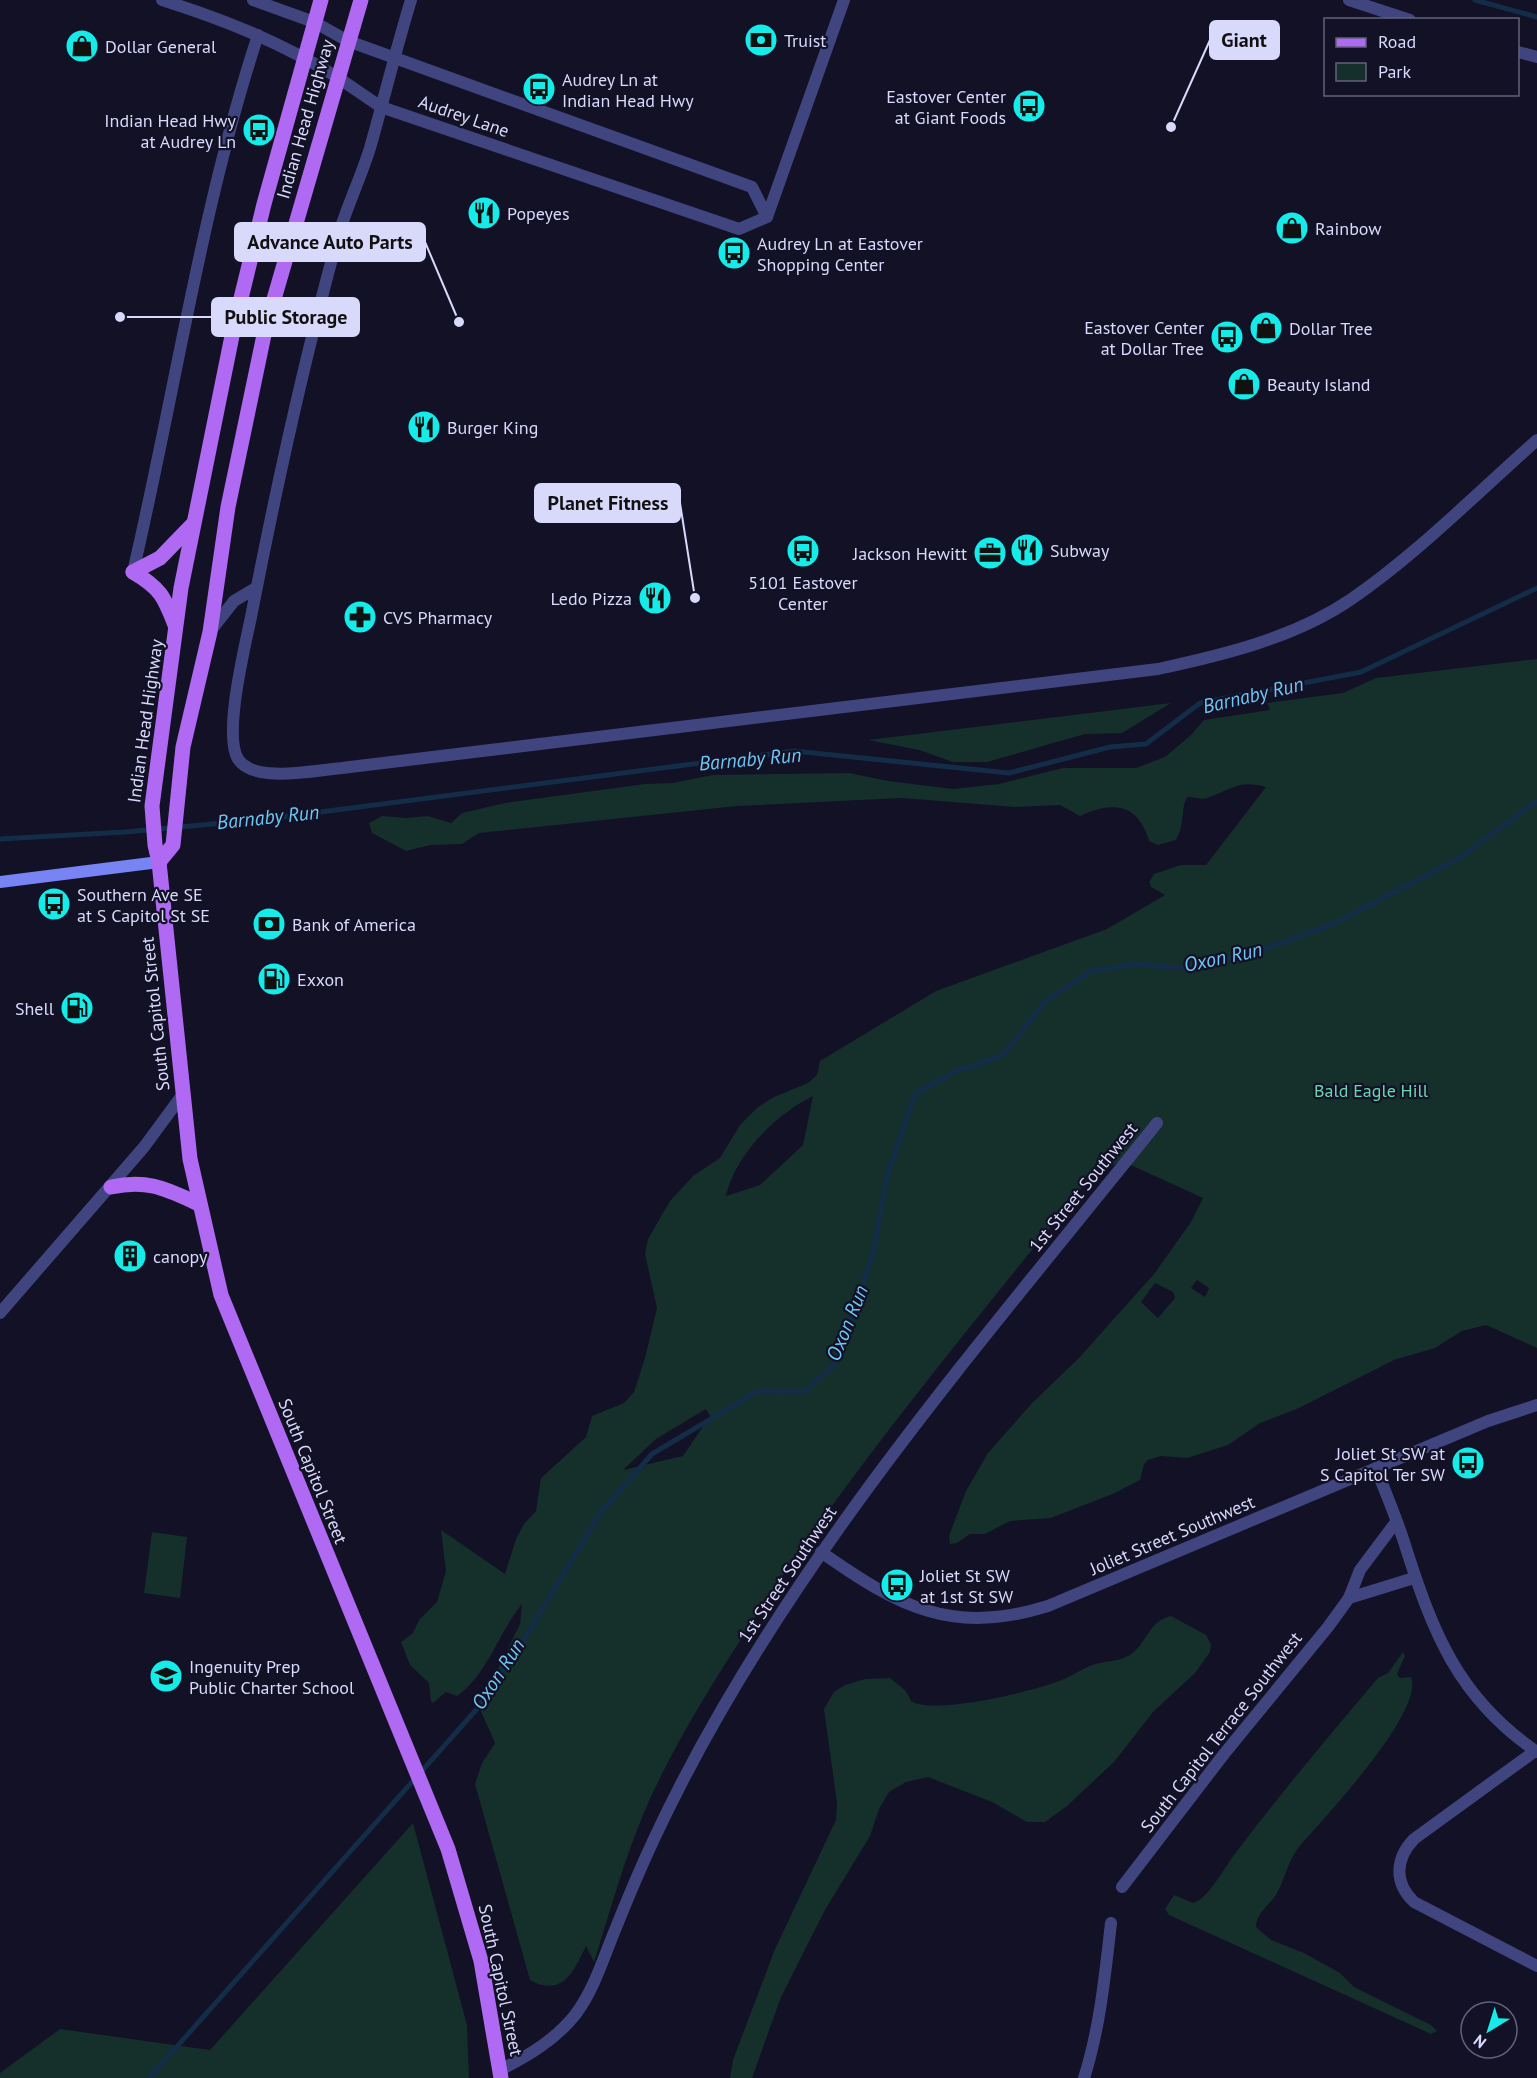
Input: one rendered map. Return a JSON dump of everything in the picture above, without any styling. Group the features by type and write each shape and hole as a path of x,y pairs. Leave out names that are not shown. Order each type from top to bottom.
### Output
{"main road":[{"name":"Indian Head Highway","path":"159,862 155,845 152,806 181,588 239,308 321,0"},
{"name":"Indian Head Highway","path":"159,862 173,845 183,747 210,632 230,496 265,330 361,0"},
{"path":"177,631 164,596 153,584 134,572 160,558 194,524"},
{"path":"0,882 159,862"},
{"name":"South Capitol Street","path":"159,862 190,1159 221,1295 436,1818 475,1934 501,2074"},
{"path":"111,1187 143,1183 165,1189 199,1204"}],"street":[{"name":"Audrey Lane","path":"162,0 232,23 304,57 381,107 740,229 767,217 752,187 393,58 348,41 314,22 267,2 253,0"},
{"path":"411,0 381,107 334,255 296,401 256,588 236,700 233,730 235,754 248,768 265,774 342,768 1158,669 1214,657 1300,626 1349,601 1396,564 1537,441"},
{"path":"767,217 844,0"},
{"path":"1349,0 1404,18"},
{"path":"134,572 174,371 242,85 258,35"},
{"path":"1519,52 1537,57"},
{"path":"210,632 234,601 256,588"},
{"path":"0,1313 111,1187 183,1094"},
{"name":"1st Street Southwest","path":"501,2074 547,2042 564,2026 585,1999 644,1860 704,1740 754,1652 821,1552 957,1373 1157,1123"},
{"name":"Joliet Street Southwest","path":"821,1552 876,1590 915,1607 959,1617 1010,1616 1048,1606 1488,1421 1537,1405"},
{"path":"1376,1468 1414,1578 1436,1634 1456,1672 1491,1715 1536,1752 1414,1839 1401,1859 1398,1873 1403,1889 1414,1902 1537,1966"},
{"name":"South Capitol Terrace Southwest","path":"1122,1887 1224,1754 1349,1599 1360,1570 1396,1522"},
{"path":"1349,1599 1414,1578"},
{"path":"1084,2078 1105,1981 1111,1923"}],"green space":[{"name":"Bald Eagle Hill","path":"1537,659 1537,1348 1486,1325 1462,1331 1435,1348 1394,1360 1299,1408 1260,1423 1228,1445 1187,1458 1161,1456 1148,1460 1144,1464 1140,1480 1115,1493 1051,1518 1010,1521 985,1534 970,1534 957,1543 950,1544 949,1536 966,1491 988,1453 1032,1403 1078,1359 1154,1274 1191,1222 1203,1198 1122,1161 1092,1175 869,1456 785,1573 706,1694 649,1801 626,1861 594,1962 586,1946 572,1972 559,1984 541,1985 530,1980 475,1784 482,1763 495,1743 479,1707 520,1624 522,1604 477,1677 457,1696 446,1692 433,1703 429,1683 410,1665 401,1642 413,1633 419,1620 437,1602 446,1571 441,1530 505,1574 516,1539 524,1524 536,1511 541,1478 586,1437 592,1416 624,1403 634,1392 657,1308 645,1254 648,1239 670,1201 693,1176 720,1158 740,1125 758,1107 774,1097 808,1083 817,1075 820,1061 936,991 1107,929 1165,895 1151,887 1149,882 1154,874 1181,865 1206,865 1266,787 1249,784 1235,786 1205,799 1188,797 1184,804 1181,828 1176,840 1158,845 1149,841 1144,828 1131,812 1113,807 1080,816 1060,805 1015,807 902,798 737,806 479,833 462,844 431,845 406,851 372,833 369,823 382,816 407,818 428,816 451,823 462,813 505,803 645,784 672,783 713,775 849,773 888,781 953,789 999,784 1063,768 1136,768 1165,757 1191,735 1204,720 1270,710 1267,703 1343,693 1376,678","holes":["813,1096 803,1145 760,1185 726,1196 738,1166 759,1137 785,1113","1197,1280 1209,1288 1205,1297 1191,1288","1155,1283 1173,1292 1175,1298 1158,1318 1141,1302","706,1409 710,1416 683,1456 623,1470 656,1439"]},
{"path":"1171,703 1122,733 1085,734 987,762 953,762 919,750 868,740"},
{"path":"152,1532 187,1537 180,1598 144,1593"},
{"path":"1171,1616 1206,1635 1211,1644 1210,1652 1195,1673 1153,1712 1114,1762 1067,1806 1045,1822 1027,1822 992,1802 928,1777 906,1782 889,1792 879,1809 870,1836 825,1910 781,1997 752,2078 730,2078 733,2060 775,1949 836,1820 837,1803 824,1709 834,1692 845,1685 865,1679 890,1678 906,1691 911,1701 923,1705 961,1704 1007,1696 1059,1681 1092,1665 1128,1656 1134,1652 1157,1623"},
{"path":"1403,1652 1405,1656 1397,1674 1400,1678 1411,1677 1411,1693 1403,1715 1369,1765 1299,1847 1277,1893 1261,1913 1256,1927 1271,1940 1304,1953 1340,1973 1354,1987 1431,2025 1437,2031 1431,2034 1169,1915 1165,1909 1174,1895 1193,1903 1204,1896 1251,1832 1305,1765 1378,1678 1388,1673"},
{"path":"413,1823 467,2025 469,2078 0,2078 0,2073 60,2029 210,2050"}],"waterway":[{"path":"1475,0 1537,17"},
{"name":"Barnaby Run","path":"0,839 125,832 266,819 794,751 1009,773 1110,747 1146,744 1200,703 1361,672 1537,588"},
{"name":"Oxon Run","path":"149,2078 476,1710 523,1641 601,1512 652,1454 758,1391 804,1392 836,1363 873,1253 887,1176 915,1094 956,1071 1002,1056 1045,1002 1091,971 1138,964 1178,968 1247,955 1331,925 1456,860 1537,801"}],"place":[{"name":"Truist","path":"761,40"},
{"name":"Dollar General","path":"82,46"},
{"name":"Audrey Ln at Indian Head Hwy","path":"539,89"},
{"name":"Eastover Center at Giant Foods","path":"1029,106"},
{"name":"Giant","path":"1171,127"},
{"name":"Indian Head Hwy at Audrey Ln","path":"259,130"},
{"name":"Popeyes","path":"484,213"},
{"name":"Rainbow","path":"1292,228"},
{"name":"Audrey Ln at Eastover Shopping Center","path":"734,253"},
{"name":"Public Storage","path":"120,317"},
{"name":"Advance Auto Parts","path":"459,322"},
{"name":"Dollar Tree","path":"1266,328"},
{"name":"Eastover Center at Dollar Tree","path":"1227,337"},
{"name":"Beauty Island","path":"1244,384"},
{"name":"Burger King","path":"424,427"},
{"name":"Subway","path":"1027,550"},
{"name":"5101 Eastover Center","path":"803,551"},
{"name":"Jackson Hewitt","path":"990,553"},
{"name":"Ledo Pizza","path":"655,598"},
{"name":"Planet Fitness","path":"695,598"},
{"name":"CVS Pharmacy","path":"360,617"},
{"name":"Southern Ave SE at S Capitol St SE","path":"54,904"},
{"name":"Bank of America","path":"269,924"},
{"name":"Exxon","path":"274,979"},
{"name":"Shell","path":"77,1008"},
{"name":"canopy","path":"130,1256"},
{"name":"Joliet St SW at S Capitol Ter SW","path":"1468,1463"},
{"name":"Joliet St SW at 1st St SW","path":"897,1585"},
{"name":"Ingenuity Prep Public Charter School","path":"166,1676"}]}
